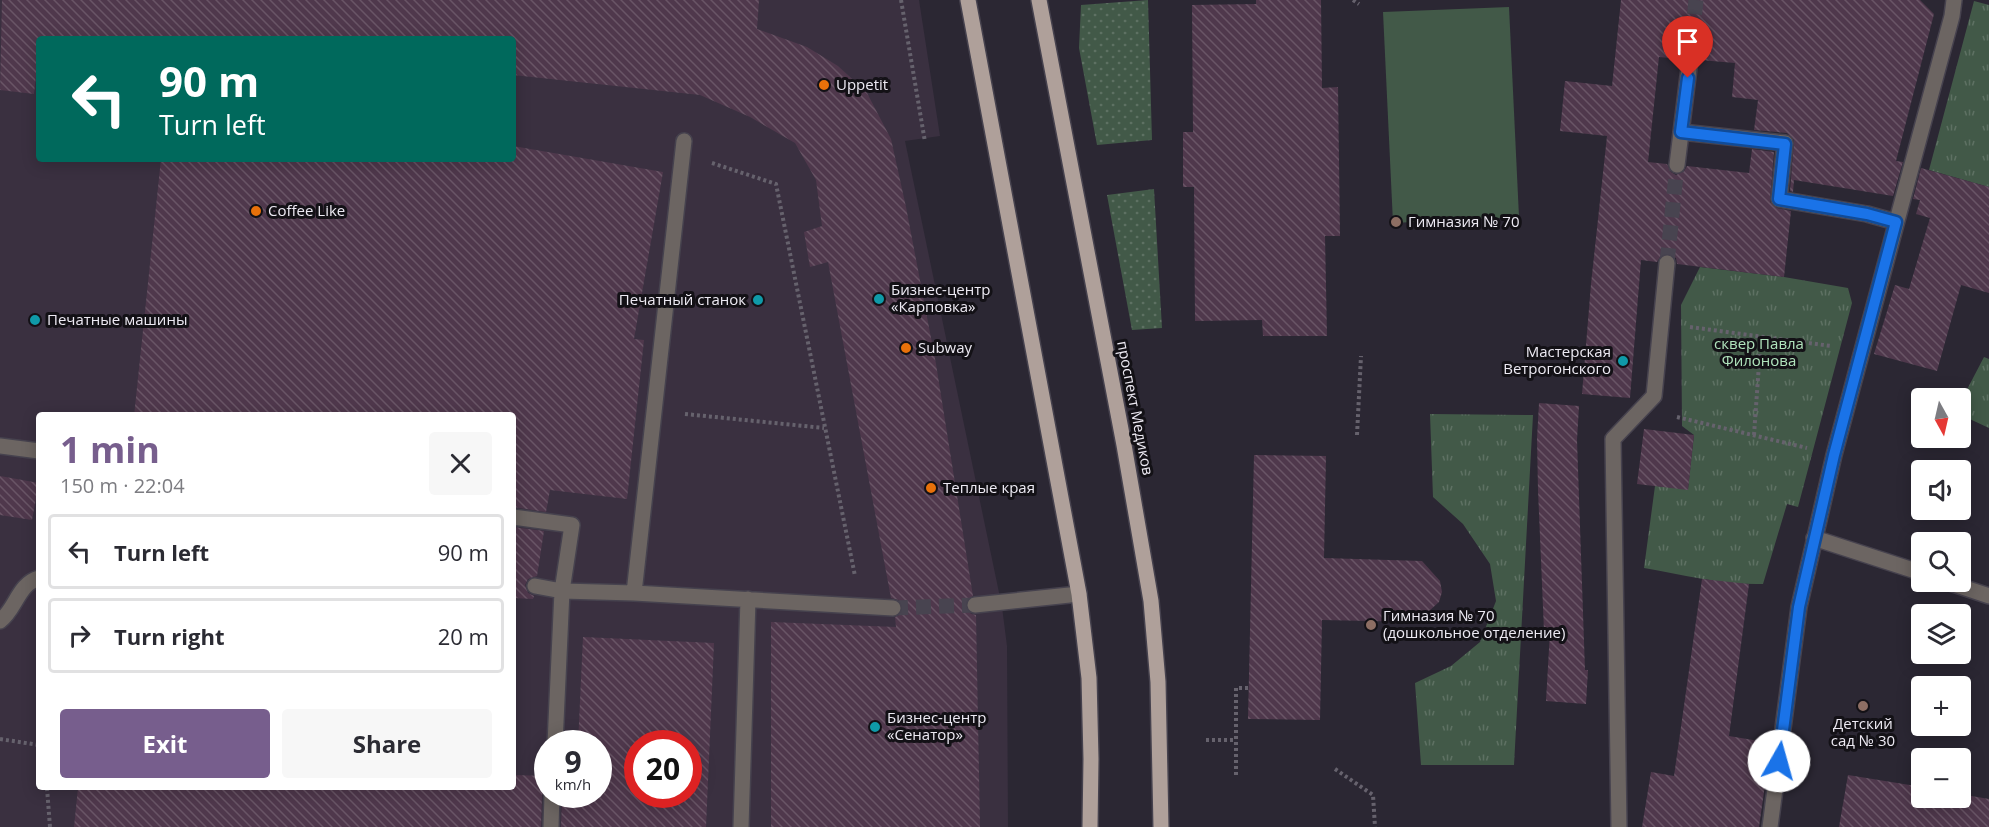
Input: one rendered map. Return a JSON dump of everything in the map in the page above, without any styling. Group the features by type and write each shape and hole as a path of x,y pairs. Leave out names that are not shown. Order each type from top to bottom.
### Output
{"main road":[{"path":"968,0 1079,594 1089,678 1090,827"},
{"name":"проспект Медиков","path":"1039,0 1124,446 1151,601 1158,682 1161,827"}],"lane":[{"path":"1770,827 1799,607 1814,538 1834,455 1952,16 1954,0"},
{"path":"1677,165 1690,60"},
{"path":"1681,132 1785,144 1779,199 1867,214 1896,222"},
{"path":"634,593 684,147"},
{"path":"1619,827 1613,439 1654,396 1667,263"},
{"path":"0,446 36,451"},
{"path":"516,517 572,525 562,591 556,730"},
{"path":"1814,538 1911,569"},
{"path":"0,621 31,580 36,579"},
{"path":"535,586 562,591 893,608"},
{"path":"1971,590 1989,596"},
{"path":"975,605 1079,594"},
{"path":"741,827 748,599"},
{"path":"551,827 552,808"}],"path":[{"path":"901,0 925,142"},
{"path":"1353,0 1359,4"},
{"path":"684,147 776,184 862,606"},
{"path":"1661,323 1862,350"},
{"path":"1754,435 1761,336"},
{"path":"1357,435 1361,356"},
{"path":"1641,408 1834,455"},
{"path":"654,410 824,428"},
{"path":"1236,775 1236,687 1249,688"},
{"path":"0,739 36,745"},
{"path":"1206,741 1236,740"},
{"path":"1335,769 1373,795 1375,827"},
{"path":"47,790 50,827"}],"shaded area":[{"path":"0,0 919,0 940,136 905,141 1002,607 1007,646 1008,827 0,827"}],"green space":[{"path":"1148,0 1152,140 1097,145 1079,48 1081,5"},
{"path":"1974,1 1989,5 1989,187 1929,170"},
{"path":"1509,7 1519,217 1393,223 1383,12"},
{"path":"1154,189 1162,328 1132,330 1107,195"},
{"name":"сквер Павла Филонова","path":"1700,267 1784,277 1848,288 1852,303 1798,507 1787,504 1763,584 1718,581 1644,568 1655,486 1688,489 1694,435 1682,426 1681,305"},
{"path":"1984,357 1989,359 1989,428 1971,420 1971,388 1968,388"},
{"path":"1430,414 1533,415 1514,765 1421,765 1415,683 1451,666 1480,642 1496,601 1490,564 1463,524 1433,497"}],"building":[{"path":"2,0 759,0 757,29 807,47 838,66 867,93 891,139 936,364 973,596 966,601 965,607 971,614 976,615 980,827 771,827 771,622 896,627 895,617 901,614 903,608 899,600 891,598 828,262 810,267 804,232 822,226 816,180 795,143 750,117 700,95 516,75 516,36 36,36 34,94 0,90"},
{"path":"1256,0 1321,0 1322,88 1338,87 1340,236 1325,236 1327,336 1263,336 1262,320 1195,321 1194,187 1183,187 1183,132 1193,132 1192,5 1256,4"},
{"path":"1621,0 1920,0 1934,14 1896,161 1903,162 1893,196 1794,180 1793,192 1790,191 1794,140 1787,133 1754,130 1758,100 1732,97 1735,63 1700,60 1691,50 1683,54 1680,59 1659,57 1648,162 1667,164 1671,172 1676,175 1684,171 1687,166 1749,173 1752,149 1774,152 1770,202 1777,208 1791,211 1784,277 1677,264 1676,258 1669,253 1662,254 1657,262 1641,260 1630,398 1582,394 1607,136 1560,131 1565,81 1612,86"},
{"path":"516,147 663,172 634,339 644,340 627,499 550,490 546,512 516,507 516,412 134,412 161,162 516,162"},
{"path":"1921,168 1989,187 1989,293 1961,285 1937,371 1874,354 1895,285 1909,289 1930,218 1916,214 1920,200 1913,199"},
{"path":"1539,403 1579,406 1577,440 1585,670 1588,670 1586,704 1546,701 1550,631 1544,631 1538,490"},
{"path":"1644,429 1694,435 1688,490 1637,484"},
{"path":"1254,455 1326,456 1324,558 1422,561 1440,581 1442,592 1439,602 1417,622 1322,620 1320,720 1248,719"},
{"path":"0,476 36,482 32,520 0,515"},
{"path":"516,527 544,531 537,576 528,579 525,585 528,593 534,596 533,599 516,598"},
{"path":"1702,579 1749,584 1729,736 1771,743 1759,827 1642,827 1651,772 1674,776"},
{"path":"583,637 714,643 706,827 561,827 562,808 612,808 612,730 579,730"},
{"path":"516,775 534,776 534,808 542,808 541,827 74,827 78,790 516,790"},
{"path":"1848,775 1911,785 1911,808 1971,808 1971,796 1989,799 1989,827 1839,827"}],"tunnel":[{"path":"1690,60 1696,0"},
{"path":"1667,263 1677,165"},
{"path":"893,608 975,605"}],"place":[{"name":"Uppetit","path":"824,85"},
{"name":"Coffee Like","path":"256,211"},
{"name":"Гимназия № 70","path":"1396,222"},
{"name":"Бизнес-центр «Карповка»","path":"879,299"},
{"name":"Печатный станок","path":"758,300"},
{"name":"Печатные машины","path":"35,320"},
{"name":"Subway","path":"906,348"},
{"name":"Мастерская Ветрогонского","path":"1623,361"},
{"name":"Теплые края","path":"931,488"},
{"name":"Гимназия № 70 (дошкольное отделение)","path":"1371,625"},
{"name":"Детский сад № 30","path":"1863,706"},
{"name":"Бизнес-центр «Сенатор»","path":"875,727"}],"route":[{"path":"1688,78 1681,132 1785,144 1779,199 1867,214 1896,222 1834,455 1799,607 1779,761"}]}
